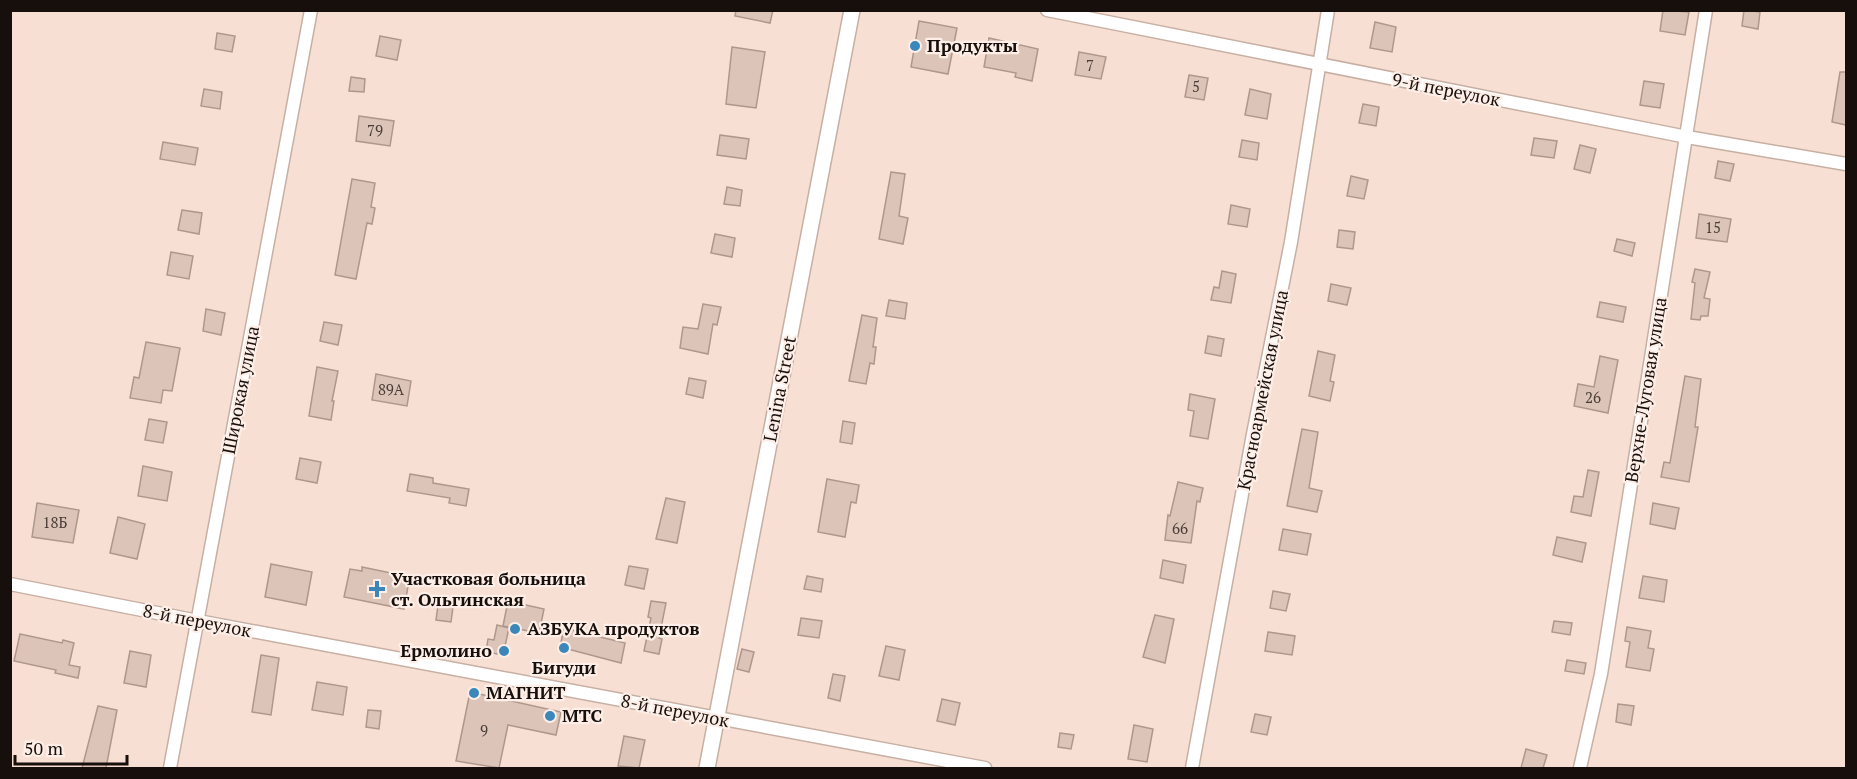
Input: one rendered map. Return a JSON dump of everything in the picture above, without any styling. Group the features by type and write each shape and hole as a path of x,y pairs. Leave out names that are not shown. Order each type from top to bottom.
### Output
{"street":[{"name":"Широкая улица","path":"170,768 311,10"},
{"name":"Lenina Street","path":"707,768 852,10"},
{"name":"9-й переулок","path":"1047,10 1687,136 1846,164"},
{"name":"Красноармейская улица","path":"1192,768 1291,242 1328,10"},
{"name":"Верхне-Луговая улица","path":"1580,768 1602,674 1706,10"},
{"name":"8-й переулок","path":"10,584 985,768"}],"building":[{"path":"736,10 773,10 770,23 735,16"},
{"path":"1663,10 1689,12 1685,35 1660,31"},
{"path":"1744,10 1760,12 1758,29 1742,26"},
{"path":"919,21 957,28 948,74 911,67"},
{"path":"1375,22 1396,27 1392,52 1370,48"},
{"path":"217,33 235,36 232,52 215,49"},
{"path":"380,36 401,40 397,60 376,56"},
{"path":"989,38 1038,49 1032,81 1015,77 1016,73 984,67"},
{"path":"732,47 765,52 756,108 726,104"},
{"path":"1079,52 1106,57 1101,79 1075,75"},
{"path":"1840,72 1846,72 1846,125 1832,122"},
{"path":"1189,75 1208,78 1204,100 1185,97"},
{"path":"351,77 365,79 364,92 349,91"},
{"path":"1644,81 1664,84 1660,108 1640,105"},
{"path":"204,89 222,92 220,109 201,106"},
{"path":"1250,89 1271,94 1267,119 1245,115"},
{"path":"1363,104 1379,107 1376,126 1359,123"},
{"path":"359,116 394,121 390,146 356,141"},
{"path":"720,135 749,139 746,159 717,155"},
{"path":"1534,138 1557,141 1554,158 1531,155"},
{"path":"1242,140 1259,143 1257,160 1239,157"},
{"path":"163,142 198,148 195,165 160,159"},
{"path":"1580,145 1596,149 1590,173 1574,169"},
{"path":"1718,161 1734,164 1730,181 1715,178"},
{"path":"891,172 905,174 899,216 908,218 903,244 879,239"},
{"path":"1351,176 1368,180 1364,199 1347,196"},
{"path":"352,179 375,183 371,207 375,208 372,224 367,223 356,279 335,275"},
{"path":"727,187 742,190 740,206 724,204"},
{"path":"1231,205 1250,209 1247,227 1228,224"},
{"path":"182,210 202,213 199,234 178,230"},
{"path":"1699,214 1731,219 1727,242 1696,238"},
{"path":"1339,230 1355,232 1353,249 1337,247"},
{"path":"715,234 735,238 732,257 711,253"},
{"path":"1617,239 1635,243 1632,256 1614,251"},
{"path":"171,252 193,256 189,279 167,275"},
{"path":"1695,269 1710,272 1704,298 1710,299 1708,316 1701,316 1700,320 1691,319 1695,283 1692,282"},
{"path":"1222,271 1236,274 1231,303 1211,300 1214,287 1219,288"},
{"path":"1331,284 1351,288 1347,305 1328,301"},
{"path":"889,300 907,303 905,319 886,316"},
{"path":"1600,302 1626,307 1623,322 1597,317"},
{"path":"703,304 721,307 717,325 713,324 708,354 680,348 683,327 698,329"},
{"path":"206,309 225,313 221,335 203,331"},
{"path":"862,315 877,318 873,347 876,347 874,364 870,363 866,384 849,381"},
{"path":"324,322 342,325 338,345 320,341"},
{"path":"1208,336 1224,339 1221,356 1205,353"},
{"path":"146,342 180,348 172,391 163,390 161,403 130,398 134,377 139,378"},
{"path":"1318,351 1335,355 1330,381 1334,382 1330,401 1309,396"},
{"path":"1600,356 1618,360 1608,413 1574,406 1578,384 1594,387"},
{"path":"317,367 338,371 331,420 309,416"},
{"path":"376,374 411,381 407,406 372,400"},
{"path":"1685,376 1701,379 1695,427 1698,427 1689,482 1661,477 1664,462 1670,463"},
{"path":"689,378 706,381 703,398 686,394"},
{"path":"1190,394 1215,399 1208,439 1190,436 1194,411 1188,410"},
{"path":"149,419 167,422 163,443 145,440"},
{"path":"843,421 855,423 852,444 840,442"},
{"path":"1302,429 1318,432 1309,488 1322,491 1317,512 1287,506"},
{"path":"300,458 321,462 317,483 296,479"},
{"path":"143,466 172,472 167,501 138,496"},
{"path":"1588,470 1599,472 1591,516 1571,512 1574,496 1583,497"},
{"path":"410,474 433,478 433,483 469,489 466,506 449,503 450,498 407,491"},
{"path":"827,479 859,485 856,503 851,502 845,537 818,532"},
{"path":"1178,482 1203,488 1200,502 1197,501 1191,543 1165,540 1168,515 1170,516"},
{"path":"666,498 685,502 677,543 656,539"},
{"path":"37,503 79,510 73,543 32,537"},
{"path":"1653,503 1679,508 1675,529 1650,524"},
{"path":"118,517 145,524 137,559 110,553"},
{"path":"1283,529 1311,534 1307,555 1279,550"},
{"path":"1557,537 1586,543 1582,562 1553,555"},
{"path":"1163,560 1186,565 1183,583 1160,578"},
{"path":"271,564 312,572 306,605 265,597"},
{"path":"629,566 648,569 644,589 625,585"},
{"name":"Участковая больница ст. Ольгинская","path":"362,567 396,574 395,578 409,581 404,609 344,597 350,569 362,571"},
{"path":"807,576 823,579 821,592 804,589"},
{"path":"1643,576 1667,580 1664,602 1639,598"},
{"path":"1273,591 1290,594 1286,611 1270,608"},
{"path":"508,601 544,609 539,633 503,626"},
{"path":"651,601 666,603 659,638 662,639 659,654 644,651 651,618 648,617"},
{"path":"438,605 453,607 451,622 436,620"},
{"path":"1155,615 1174,619 1165,663 1143,657"},
{"path":"801,618 822,621 819,638 798,635"},
{"path":"1554,621 1572,623 1570,635 1552,632"},
{"path":"497,625 509,628 503,655 486,652 488,639 494,640"},
{"path":"1627,627 1651,631 1648,648 1654,649 1650,671 1626,667 1630,642 1625,641"},
{"path":"564,628 625,643 621,663 560,647"},
{"path":"1268,632 1295,636 1292,655 1265,651"},
{"path":"20,634 62,643 63,640 74,643 69,665 80,667 78,678 55,673 56,670 14,661"},
{"path":"886,646 905,650 899,680 879,676"},
{"path":"742,649 754,652 749,672 737,669"},
{"path":"130,651 151,655 146,687 124,683"},
{"path":"261,655 279,658 271,715 252,712"},
{"path":"1567,660 1586,663 1584,674 1565,671"},
{"path":"833,674 845,676 840,701 828,698"},
{"path":"317,682 347,687 343,715 312,710"},
{"path":"470,692 561,712 556,735 508,725 499,768 456,761"},
{"path":"942,699 960,703 955,725 937,721"},
{"path":"1618,704 1634,706 1631,725 1616,722"},
{"path":"98,706 117,710 106,768 82,768"},
{"path":"368,710 381,711 379,729 366,727"},
{"path":"1255,714 1271,717 1267,735 1251,732"},
{"path":"1134,725 1153,729 1147,762 1128,759"},
{"path":"1060,733 1074,735 1071,749 1058,747"},
{"path":"624,736 645,740 639,768 618,766"},
{"path":"1526,749 1547,755 1543,768 1521,768"}],"place":[{"name":"Продукты","path":"915,46"},
{"name":"Участковая больница ст. Ольгинская","path":"377,589"},
{"name":"АЗБУКА продуктов","path":"515,629"},
{"name":"Бигуди","path":"564,648"},
{"name":"Ермолино","path":"504,651"},
{"name":"МАГНИТ","path":"474,693"},
{"name":"МТС","path":"550,716"}]}
